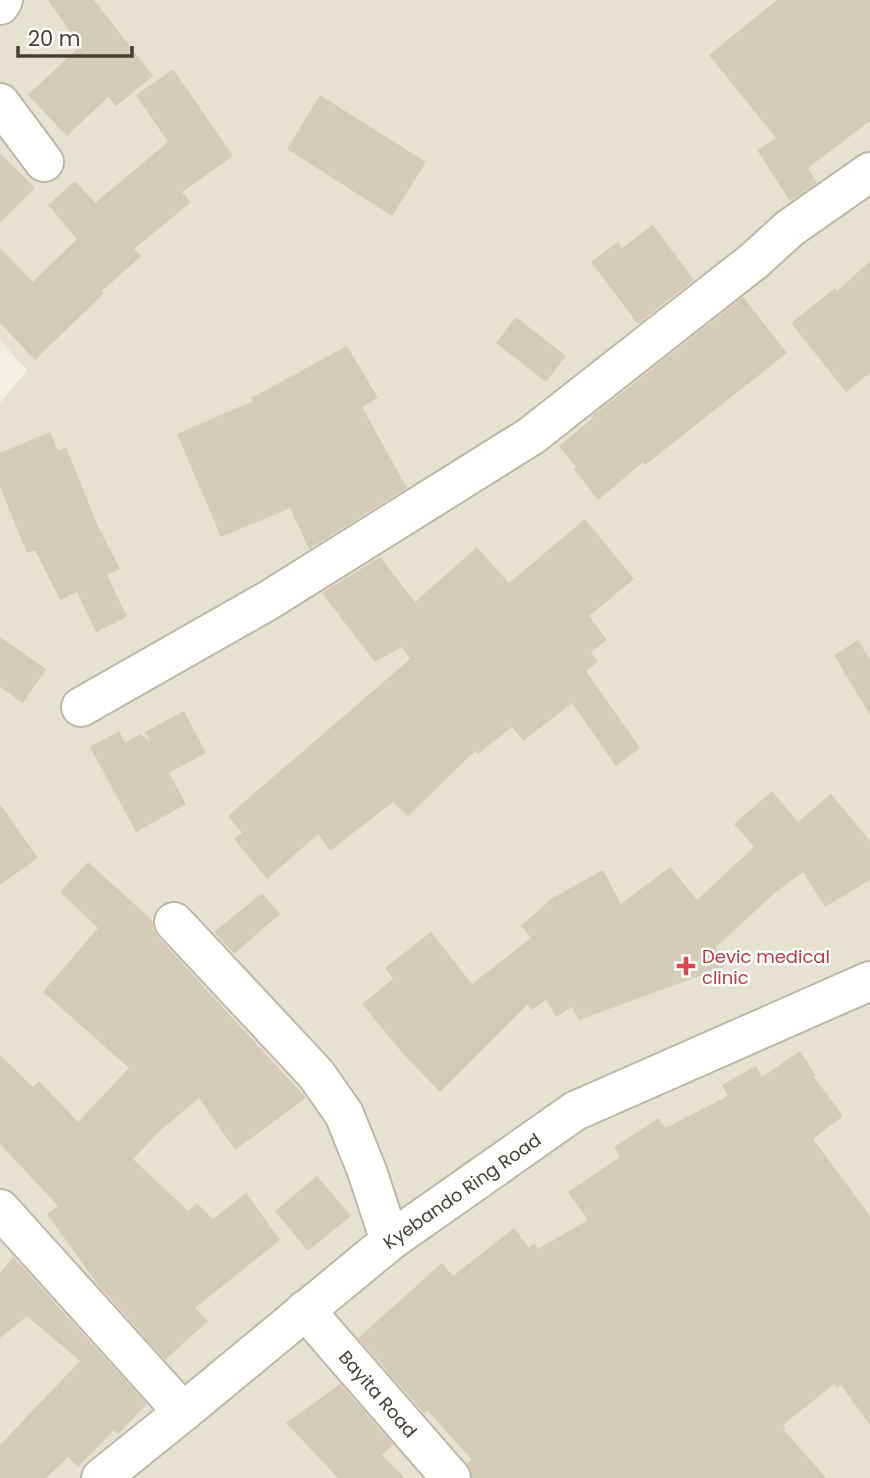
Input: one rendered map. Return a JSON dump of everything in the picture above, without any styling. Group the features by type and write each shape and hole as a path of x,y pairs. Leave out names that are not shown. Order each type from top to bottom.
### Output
{"street":[{"path":"0,5 3,0"},
{"path":"0,103 44,162"},
{"path":"81,707 269,600 531,436 755,260 790,228 870,172"},
{"path":"174,922 316,1074 344,1114 368,1171 390,1241"},
{"name":"Kyebando Ring Road","path":"101,1478 390,1241 575,1111 870,981"},
{"path":"0,1209 183,1412"},
{"name":"Bayita Road","path":"305,1310 451,1478"}],"shaded area":[{"path":"0,0 870,0 870,1478 0,1478 0,403 27,370 0,340"}],"building":[{"path":"48,0 94,0 153,76 116,106 108,97 67,136 28,95 80,46"},
{"path":"777,0 870,0 870,121 808,168 817,183 790,201 757,150 776,138 709,55"},
{"path":"173,69 233,156 182,192 191,202 134,249 141,256 102,291 104,293 35,360 0,323 0,248 33,282 77,239 48,205 75,181 95,203 168,142 136,95"},
{"path":"320,95 426,162 392,216 287,149"},
{"path":"0,153 35,188 0,223"},
{"path":"653,225 694,280 638,324 591,262 618,242 622,248"},
{"path":"870,261 870,373 846,392 791,323 835,288 837,291"},
{"path":"743,297 787,353 645,465 643,462 598,500 559,446 593,418 591,417"},
{"path":"516,317 566,356 546,382 496,343"},
{"path":"347,346 378,398 362,407 407,488 309,549 290,508 221,537 177,434 253,401 251,398"},
{"path":"50,432 58,451 66,447 98,526 120,569 107,575 127,617 96,632 77,592 60,600 35,550 27,553 0,487 0,453"},
{"path":"585,519 634,579 589,616 607,640 591,652 598,662 586,671 640,748 616,766 572,703 523,741 512,727 478,754 475,751 408,816 393,802 330,851 318,834 267,879 234,839 242,833 228,816 410,659 402,647 375,662 322,593 380,557 415,602 477,547 509,583"},
{"path":"0,637 46,669 23,703 0,687"},
{"path":"858,640 870,660 870,715 834,655"},
{"path":"184,711 206,753 169,773 186,804 136,832 90,747 119,731 125,743 140,734 150,741 145,732"},
{"path":"772,791 798,822 831,794 870,841 870,880 825,907 803,872 776,892 716,947 724,967 579,1020 572,1007 556,1017 546,1000 532,1010 528,1004 440,1092 404,1055 362,1004 393,979 385,968 431,932 472,984 531,938 521,926 551,899 603,870 621,904 670,867 697,900 754,847 734,824"},
{"path":"0,804 38,858 0,885"},
{"path":"88,862 153,921 158,937 306,1098 235,1150 199,1098 160,1131 133,1159 188,1211 197,1203 213,1219 246,1193 280,1240 195,1308 208,1321 165,1360 99,1286 47,1214 58,1206 0,1144 0,1055 33,1087 39,1081 78,1122 129,1068 43,992 98,928 60,892"},
{"path":"262,893 280,914 234,954 214,932"},
{"path":"800,1051 816,1076 814,1077 843,1116 813,1139 870,1216 870,1425 841,1385 837,1388 834,1384 783,1425 786,1428 784,1430 826,1478 472,1478 467,1463 472,1460 427,1410 424,1413 358,1338 442,1263 453,1276 514,1228 529,1248 534,1243 538,1249 588,1220 568,1192 620,1157 614,1147 659,1118 665,1128 728,1096 722,1085 756,1066 762,1077"},
{"path":"317,1176 351,1216 308,1251 275,1211"},
{"path":"13,1257 147,1404 118,1434 114,1430 78,1467 68,1457 46,1478 0,1478 0,1445 80,1361 27,1316 0,1338 0,1273"},
{"path":"340,1384 393,1444 382,1455 405,1478 338,1478 286,1423"}],"place":[{"name":"Devic medical clinic","path":"686,966"}]}
